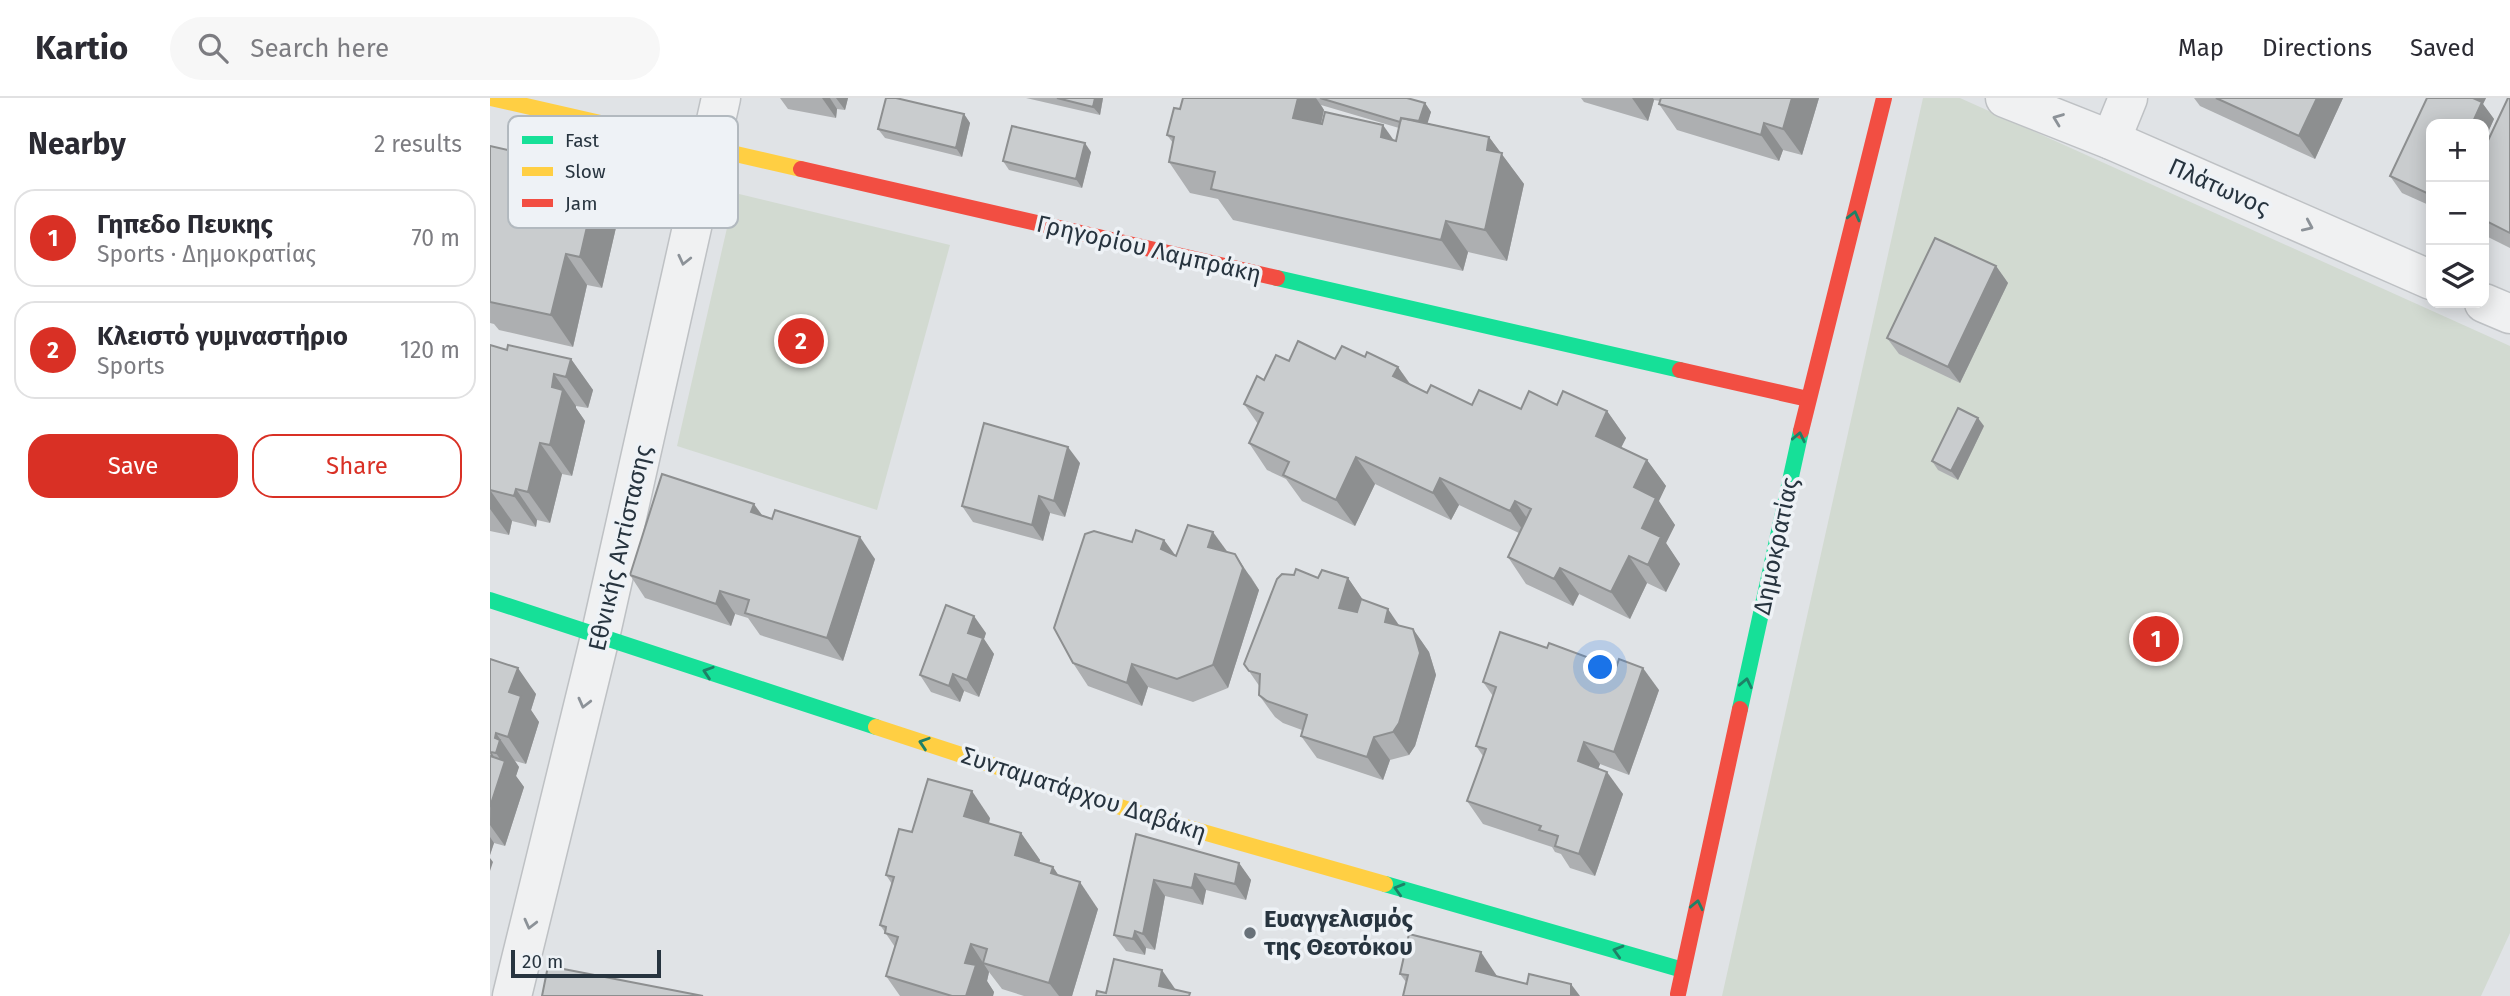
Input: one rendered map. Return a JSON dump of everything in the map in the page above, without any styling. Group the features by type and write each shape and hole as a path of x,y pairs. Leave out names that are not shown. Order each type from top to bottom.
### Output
{"street":[{"name":"Γρηγορίου Λαμπράκη","path":"491,98 568,116"},
{"name":"Εθνικής Αντίστασης","path":"717,116 721,98"},
{"name":"Δημοκρατίας","path":"1678,996 1808,399 1884,98"},
{"name":"Πλάτωνος","path":"2005,98 2111,139 2426,278"},
{"path":"2111,139 2128,98"},
{"name":"Γρηγορίου Λαμπράκη","path":"738,156 1808,399"},
{"name":"Εθνικής Αντίστασης","path":"512,996 600,637 691,228"},
{"path":"2489,305 2510,314"},
{"name":"Συνταματάρχου Δαβάκη","path":"490,600 1153,818 1683,970"}],"shaded area":[{"path":"1923,98 1960,98 2510,346 2510,933 2481,996 1722,996"},
{"path":"738,194 950,245 877,510 677,446 727,228 738,228"}],"building":[{"path":"886,98 964,114 956,148 878,129"},
{"path":"1057,98 1095,98 1093,107"},
{"path":"1183,98 1298,98 1293,118 1322,124 1325,112 1383,125 1381,137 1396,141 1401,118 1489,137 1487,150 1502,153 1485,230 1446,221 1441,240 1211,189 1215,172 1169,162 1174,137 1167,135 1174,108 1180,109"},
{"path":"1320,98 1407,98 1425,103 1419,121 1401,118 1400,122"},
{"path":"1661,98 1792,98 1783,129 1764,123 1761,135 1659,104"},
{"path":"2216,98 2317,98 2299,136"},
{"path":"2427,98 2473,98 2482,102 2474,119 2426,119 2426,193 2390,176"},
{"path":"2510,98 2510,233 2489,222 2489,138"},
{"path":"1012,126 1085,143 1076,179 1003,161"},
{"path":"490,146 508,150 508,228 587,228 580,257 566,254 551,315 490,302"},
{"path":"1935,238 1996,266 1948,367 1887,338"},
{"path":"1298,341 1335,359 1342,346 1365,357 1367,352 1398,367 1393,376 1427,393 1431,385 1472,405 1479,390 1521,409 1529,391 1557,405 1563,391 1607,411 1596,436 1647,460 1634,487 1656,498 1642,528 1661,537 1648,565 1629,556 1611,592 1560,568 1554,579 1508,557 1531,509 1515,501 1510,511 1440,478 1433,493 1356,457 1336,500 1283,475 1289,462 1249,443 1263,413 1244,404 1257,376 1264,380 1276,355 1289,361"},
{"path":"490,345 507,350 508,345 571,359 566,377 554,374 552,387 563,390 550,445 540,443 528,492 516,489 514,496 490,490"},
{"path":"1958,408 1978,418 1951,471 1932,461"},
{"path":"984,423 1068,447 1054,501 1039,496 1032,525 962,506"},
{"path":"662,474 754,504 751,512 772,519 775,510 860,537 827,638 745,613 749,600 720,591 716,604 630,575"},
{"path":"1188,525 1213,532 1208,547 1235,554 1243,568 1213,665 1177,679 1132,664 1127,683 1073,663 1054,628 1085,534 1094,531 1132,542 1136,530 1164,540 1161,549 1176,556"},
{"path":"1296,569 1318,578 1322,570 1348,578 1339,608 1357,612 1361,599 1388,609 1385,622 1413,629 1420,653 1399,723 1393,732 1374,737 1367,757 1301,736 1307,715 1267,701 1259,695 1260,674 1249,671 1244,664 1277,579 1282,574 1294,575"},
{"path":"946,605 974,616 968,633 983,638 967,680 953,674 949,686 920,675"},
{"path":"1500,632 1547,648 1549,643 1616,668 1619,659 1643,668 1614,752 1584,742 1578,761 1607,772 1579,854 1555,846 1558,836 1539,830 1541,826 1467,801 1486,749 1476,746 1496,687 1483,682"},
{"path":"490,659 518,668 509,692 521,696 508,737 496,733 495,738 500,740 496,753 490,753"},
{"path":"490,756 505,761 490,807"},
{"path":"928,779 972,791 964,816 1021,833 1015,855 1053,867 1051,873 1080,882 1049,983 983,963 987,949 971,944 965,963 976,965 966,996 952,996 886,976 898,937 885,933 886,927 880,925 894,877 886,875 899,829 912,832"},
{"path":"1136,834 1239,863 1235,884 1195,874 1192,888 1154,880 1143,934 1135,931 1133,939 1114,935"},
{"path":"1409,934 1481,952 1476,971 1527,984 1529,974 1571,984 1571,996 1403,996 1408,975 1400,974"},
{"path":"1114,959 1162,970 1159,986 1190,993 1189,996 1096,996 1097,991 1106,993"},
{"path":"548,966 703,996 542,996"}],"traffic: fast":[{"path":"1277,278 1680,370"},
{"path":"1740,709 1801,431"},
{"path":"490,600 876,727"},
{"path":"1385,884 1683,970"}],"traffic: slow":[{"path":"491,98 570,116"},
{"path":"738,155 801,169"},
{"path":"876,727 1154,818 1385,884"}],"traffic: jam":[{"path":"1801,431 1884,98"},
{"path":"801,169 1277,278"},
{"path":"1680,370 1808,399"},
{"path":"1678,994 1740,709"}],"place":[{"name":"Κλειστό γυμναστήριο","path":"801,341"},
{"name":"Γηπεδο Πευκης","path":"2156,639"},
{"name":"Ευαγγελισμός της Θεοτόκου","path":"1250,933"}]}
